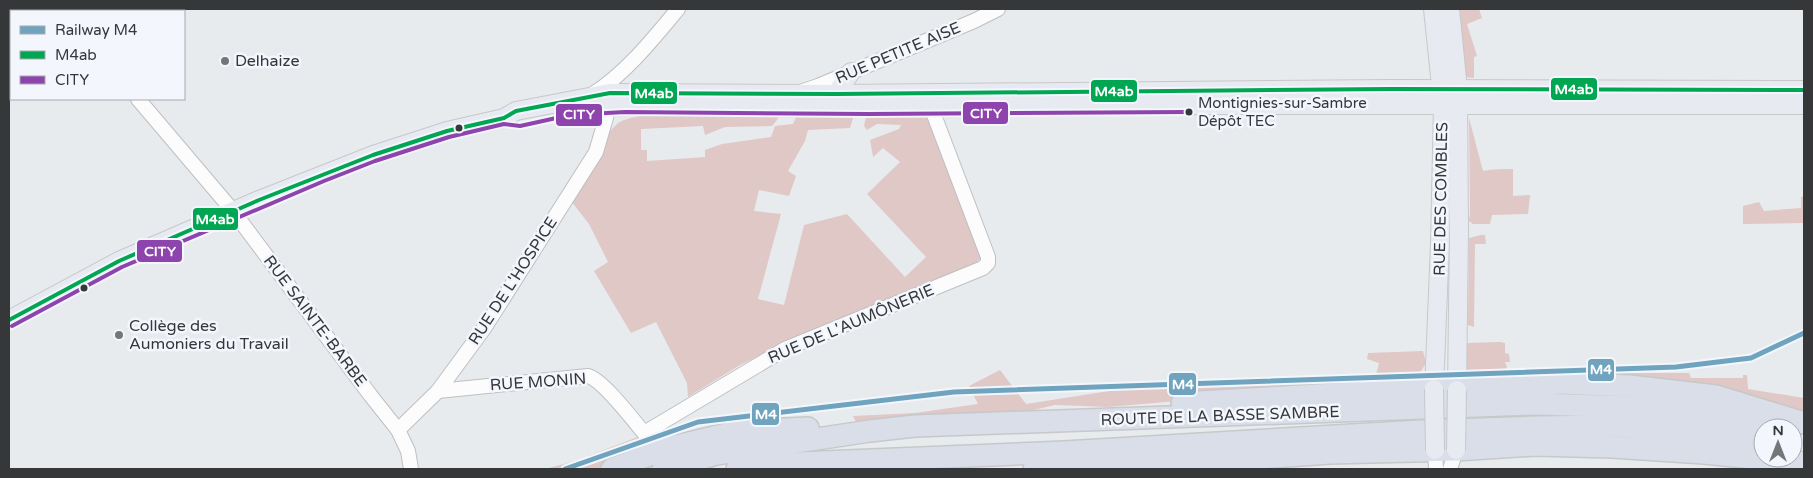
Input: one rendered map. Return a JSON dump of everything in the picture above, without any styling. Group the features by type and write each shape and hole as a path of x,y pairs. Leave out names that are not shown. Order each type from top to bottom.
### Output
{"highway":[{"path":"989,424 1069,409 1434,389 1457,390 1560,383 1629,386 1716,396 1804,423"},
{"name":"ROUTE DE LA BASSE SAMBRE","path":"663,469 717,454 915,426 1536,404 1631,407 1722,417 1753,423"},
{"name":"ROUTE DE LA BASSE SAMBRE","path":"737,469 752,466 798,463 1064,452 1421,431 1596,426 1684,432 1753,442"},
{"path":"612,469 668,448 740,431 837,427 870,431"},
{"path":"1034,469 1170,464 1330,453 1453,460 1534,445 1603,446 1704,453 1804,463"},
{"path":"990,469 1064,452"},
{"path":"798,463 831,469"}],"main road":[{"name":"RUE DES COMBLES","path":"1433,9 1450,97 1459,231 1457,390 1453,460"},
{"path":"1450,9 1450,97"},
{"path":"760,107 777,100 826,100 834,97 851,72"},
{"path":"504,118 519,120 560,106 598,102 615,92 760,107 931,107 1247,105 1450,97 1804,90"},
{"path":"1247,105 1255,100 1341,98 1371,91"},
{"path":"9,320 119,261 233,211 373,155 447,131 504,118 516,111 615,92 837,94 1371,91 1450,97 1804,105"},
{"path":"615,92 621,100 758,100 773,94"},
{"name":"RUE DES COMBLES","path":"1436,460 1434,389 1450,97"}],"street":[{"path":"615,92 678,9"},
{"name":"RUE PETITE AISE","path":"795,94 974,21 998,9"},
{"name":"RUE DE L'HOSPICE","path":"398,430 438,391 485,327 596,152 615,92"},
{"name":"RUE SAINTE-BARBE","path":"139,100 233,211 398,430 408,451 411,469"},
{"name":"RUE DE L'AUMÔNERIE","path":"644,433 785,349 983,268 988,263 988,257 931,107"},
{"name":"RUE MONIN","path":"438,391 588,376 594,378 612,395 644,433"}],"shaded area":[{"path":"1455,9 1479,9 1482,18 1467,24 1477,56 1474,57 1474,78 1465,77"},
{"path":"798,113 854,115 850,128 808,130 805,141 788,171 796,176 789,196 759,190 754,211 781,214 758,299 784,305 804,225 847,214 905,277 926,257 867,194 900,162 883,148 873,157 870,140 899,129 901,125 877,124 867,130 864,126 866,117 931,115 982,253 981,258 976,263 810,331 740,365 688,397 687,383 656,322 631,333 594,271 608,262 589,224 571,201 591,161 610,131 617,124 625,120 639,116 779,115 772,126 725,127 705,135 703,126 641,129 641,150 647,150 647,161 705,157 705,150 722,144 771,137 775,126 793,124"},
{"path":"1469,118 1483,171 1513,169 1513,196 1530,195 1528,214 1492,215 1490,224 1473,224 1469,221"},
{"path":"1804,196 1804,223 1743,224 1743,206 1759,202 1764,211 1801,208 1801,197"},
{"path":"1485,235 1486,244 1475,244 1474,327 1468,325 1469,238"},
{"path":"1466,343 1505,343 1505,353 1509,354 1510,362 1505,362 1507,367 1504,379 1484,379 1471,375 1467,371 1464,355"},
{"path":"1423,351 1426,363 1412,386 1340,387 1108,407 1055,405 1009,416 856,422 853,416 915,413 978,404 969,386 1000,370 1026,404 1154,384 1180,389 1237,382 1237,378 1376,375 1379,363 1367,359 1368,353"},
{"path":"1603,363 1616,364 1617,373 1689,373 1691,378 1743,378 1743,375 1747,375 1748,389 1804,398 1804,412 1603,375"},
{"path":"643,435 634,456 599,469 545,469 575,461 585,465 588,456"}],"rail line":[{"name":"M4","path":"565,469 698,422 954,392 1676,367 1751,358 1804,333"}],"transit line":[{"name":"M4ab","path":"9,320 119,261 259,200 373,155 447,131 504,118 516,111 610,93 837,94 1390,89 1804,90"},
{"name":"CITY","path":"12,326 122,267 324,181 375,161 449,137 504,124 520,126 570,115 625,112 868,114 1189,112"}],"place":[{"name":"Delhaize","path":"225,61"},
{"name":"Montignies-sur-Sambre Dépôt TEC","path":"1189,112"},
{"name":"Collège des Aumoniers du Travail","path":"119,335"}]}
